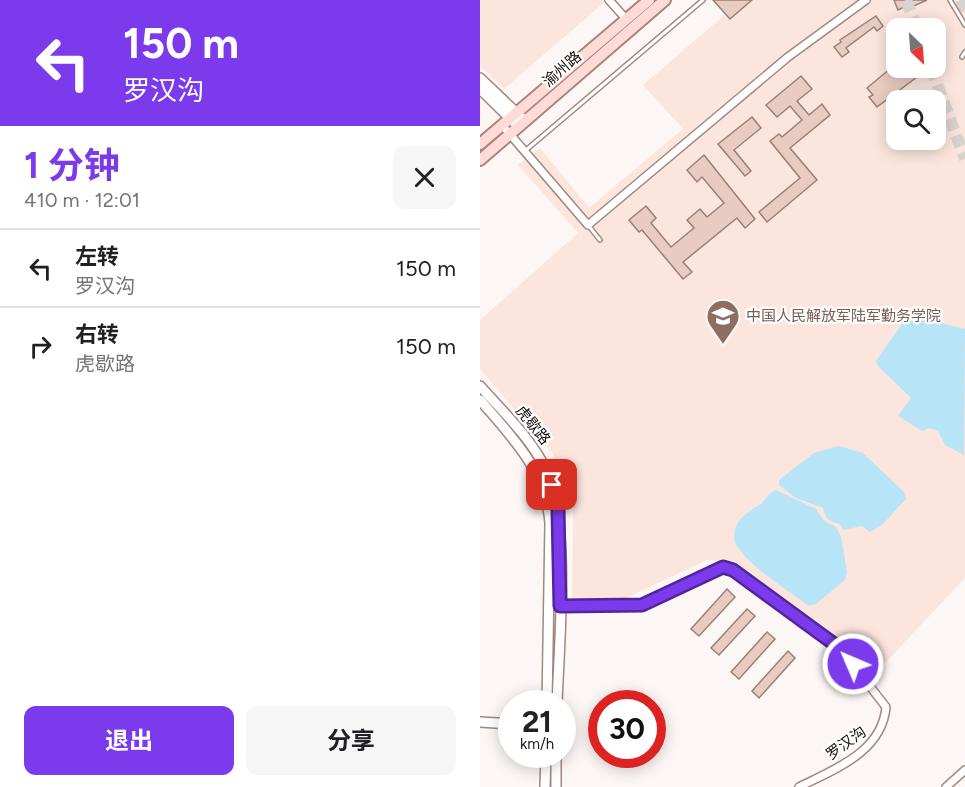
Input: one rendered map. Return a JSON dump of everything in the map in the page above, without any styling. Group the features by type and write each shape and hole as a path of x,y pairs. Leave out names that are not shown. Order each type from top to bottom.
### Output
{"main road":[{"name":"渝州路","path":"480,160 510,134 514,121 649,0"},
{"name":"渝州路","path":"480,144 514,121 665,0"},
{"path":"480,78 514,121"},
{"path":"480,89 514,121"},
{"name":"虎歇路","path":"480,386 537,452 552,485 558,510 560,606 557,690"},
{"name":"虎歇路","path":"480,400 521,446 543,486 550,524 547,690"},
{"path":"480,722 498,723"},
{"path":"546,768 546,787"},
{"path":"556,768 556,787"}],"street":[{"path":"609,0 627,19"},
{"path":"510,134 588,225 788,57 866,0"},
{"name":"罗汉沟","path":"549,606 642,605 723,567 733,570 841,649 886,707 885,723 879,736 846,764 799,787"},
{"path":"946,787 965,770"}],"lane":[{"path":"524,151 703,0"},
{"path":"950,0 965,25"},
{"path":"962,57 965,52"},
{"path":"588,225 600,240"}],"shaded area":[{"path":"480,0 607,0 504,89 480,66"},
{"name":"中国人民解放军陆军勤务学院","path":"742,0 965,0 965,578 873,676 822,625 727,562 707,560 624,599 572,601 573,508 553,454 480,369 480,320 578,233 518,165 540,148 589,208 683,129 643,85"}],"water":[{"path":"918,313 937,322 965,329 964,455 945,445 938,431 929,428 922,431 898,416 911,398 878,366 876,361 906,318"},
{"path":"839,446 863,453 904,492 906,499 882,525 870,532 862,526 843,530 840,524 826,517 823,508 796,498 779,485 779,480 814,453"},
{"path":"776,490 816,509 824,521 836,527 841,536 847,572 845,580 816,604 809,606 754,565 744,555 734,537 736,526 746,514"}],"building":[{"path":"713,0 752,0 730,19"},
{"path":"894,0 927,0 907,9 906,6 898,10"},
{"path":"876,16 883,26 877,31 874,27 846,48 849,52 842,57 834,47 841,42 840,40"},
{"path":"886,72 886,78 916,78 900,90 886,90 886,100 877,107 869,97 873,95 867,88"},
{"path":"801,76 812,89 797,101 809,115 822,104 830,115 790,148 817,180 767,222 759,212 800,178 770,141 779,134 782,137 802,120 790,106 777,117 766,105"},
{"path":"752,117 761,128 734,150 751,171 745,176 718,144"},
{"path":"704,155 755,219 745,228 737,218 683,262 692,272 683,279 642,230 639,232 629,220 646,206 656,218 651,223 671,247 694,228 687,220 700,209 707,217 724,203 702,177 697,182 687,170"},
{"path":"727,589 735,597 699,636 691,629"},
{"path":"747,609 755,616 719,655 711,648"},
{"path":"767,632 775,639 739,679 731,672"},
{"path":"788,651 795,658 759,698 752,691"}],"tunnel":[{"path":"906,0 913,18"},
{"path":"961,0 965,11"},
{"path":"935,78 965,159"}],"place":[{"name":"中国人民解放军陆军勤务学院","path":"723,345"}],"route":[{"path":"552,485 558,510 560,606 642,605 723,567 733,570 841,649 853,664"}]}
